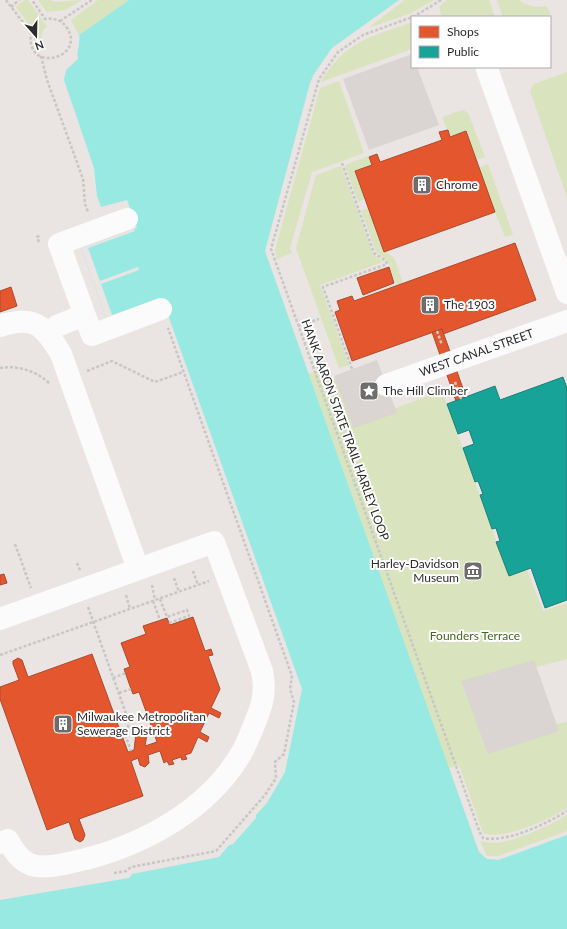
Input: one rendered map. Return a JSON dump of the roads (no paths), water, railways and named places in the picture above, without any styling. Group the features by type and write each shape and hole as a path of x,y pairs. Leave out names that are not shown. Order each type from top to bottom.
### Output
{"lane":[{"path":"487,69 567,293"},
{"path":"126,219 59,244 84,315 92,335 164,318"},
{"path":"48,334 57,326 84,315"},
{"path":"0,326 11,322 30,321 39,325 48,334 61,354 138,569"},
{"name":"WEST CANAL STREET","path":"386,385 567,321"},
{"path":"0,619 214,542 262,671 264,681 264,692 261,708 243,751 214,790 197,804 165,826 138,841 113,851 67,864 44,867 33,866 23,861 14,852 8,840 0,843"}],"water":[{"path":"129,0 399,0 332,48 314,74 310,83 265,251 479,852 487,859 498,860 567,835 567,929 0,929 0,900 129,878 132,874 219,857 229,845 233,844 256,818 256,815 267,803 285,772 302,689 163,301 107,321 81,248 137,228 127,200 101,207 97,196 94,168 64,80 66,70 78,59 79,35"}],"place":[{"name":"Chrome","path":"422,185"},
{"name":"The 1903","path":"430,305"},
{"name":"The Hill Climber","path":"369,391"},
{"name":"Harley-Davidson Museum","path":"473,571"},
{"name":"Milwaukee Metropolitan Sewerage District","path":"63,724"}],"park label":[{"name":"Founders Terrace","path":"475,636"}]}
